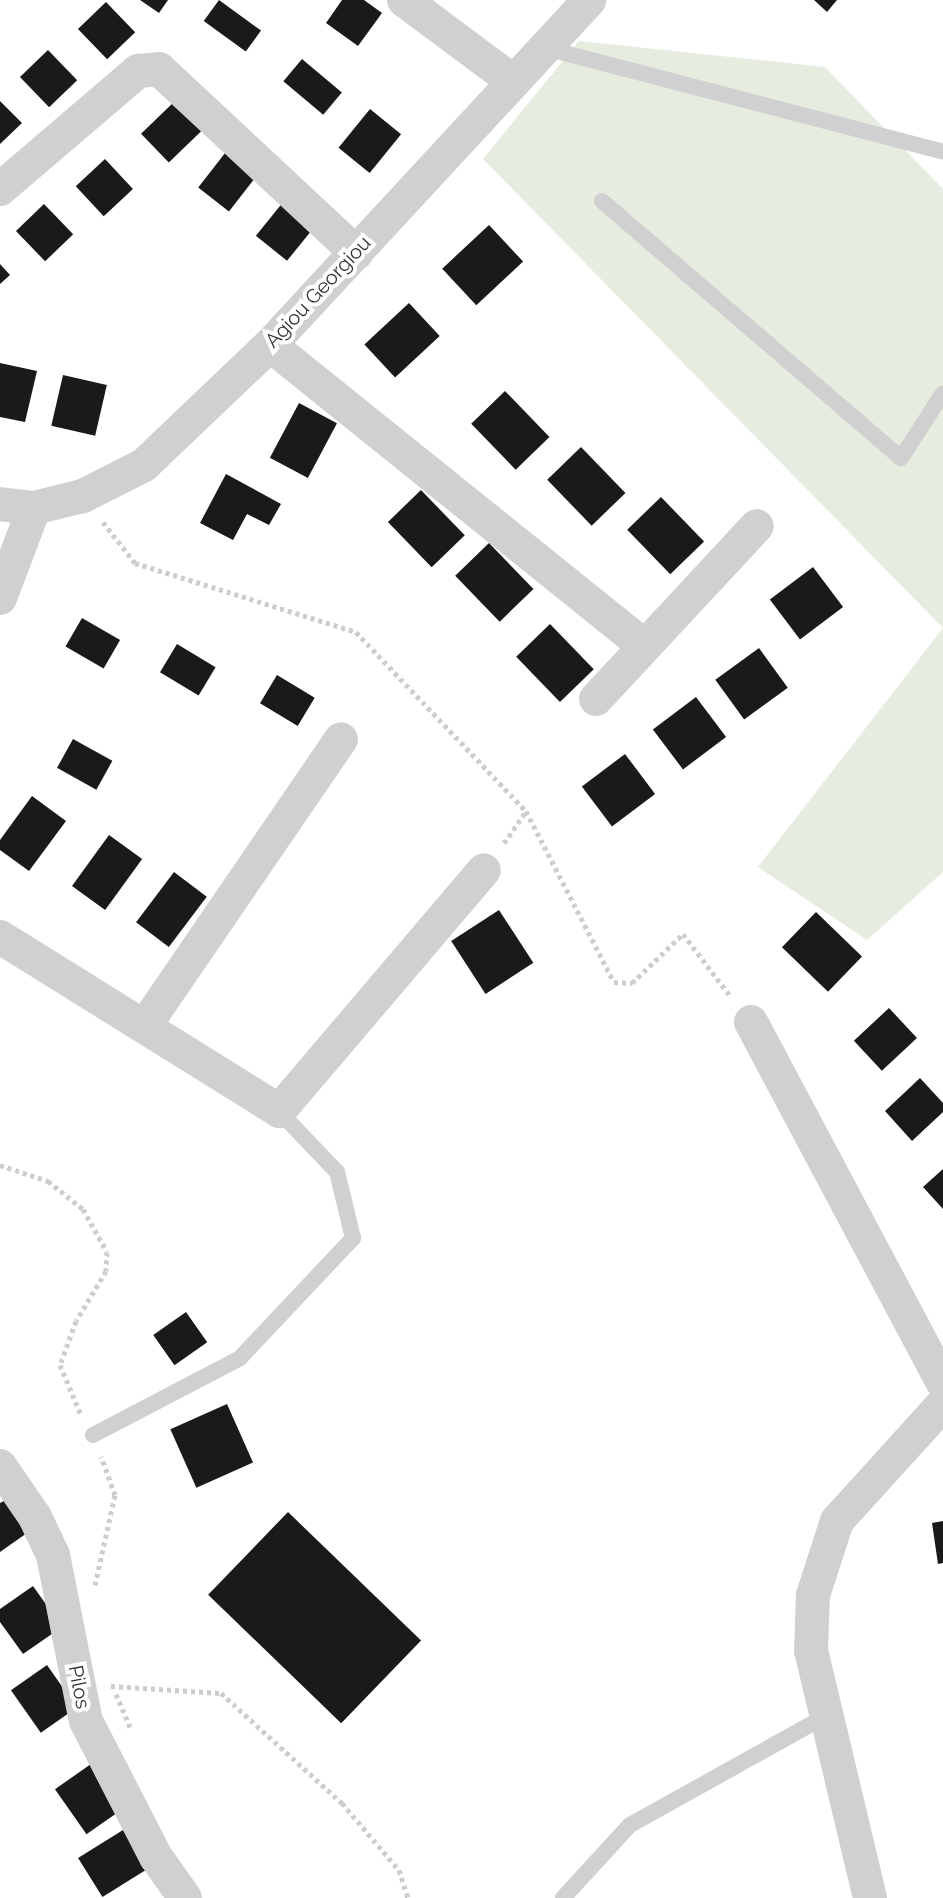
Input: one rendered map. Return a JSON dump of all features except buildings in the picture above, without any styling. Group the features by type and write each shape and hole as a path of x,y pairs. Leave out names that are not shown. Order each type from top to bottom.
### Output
{"street":[{"path":"404,0 514,82"},
{"name":"Agiou Georgiou","path":"0,504 34,508 83,496 144,465 270,345 589,0"},
{"path":"0,189 138,71 159,69 356,253"},
{"path":"270,345 644,646"},
{"path":"0,598 34,508"},
{"path":"596,699 757,526"},
{"path":"146,1024 341,739"},
{"path":"0,937 146,1024 279,1111 484,870"},
{"path":"751,1022 943,1383"},
{"path":"870,1898 811,1651 813,1595 822,1558 837,1521 943,1404"},
{"name":"Pilos","path":"0,1466 35,1517 53,1555 86,1721 156,1857 185,1898"}],"lane":[{"path":"545,48 943,152"},
{"path":"602,201 901,458 943,393"},
{"path":"93,1435 240,1358 353,1238 337,1172 279,1111"},
{"path":"563,1898 630,1825 826,1716"}],"path":[{"path":"83,496 135,563 356,632 526,811 614,982 632,983 683,934 751,1022"},
{"path":"0,1165 48,1181 83,1209 107,1252 106,1271 76,1321 60,1365 73,1403 93,1435 115,1495 92,1597"},
{"path":"111,1686 221,1693 342,1803 399,1870 408,1898"}],"shaded area":[{"path":"579,41 825,67 943,189 943,628 483,159"},
{"path":"943,628 943,872 867,940 758,867"}]}
